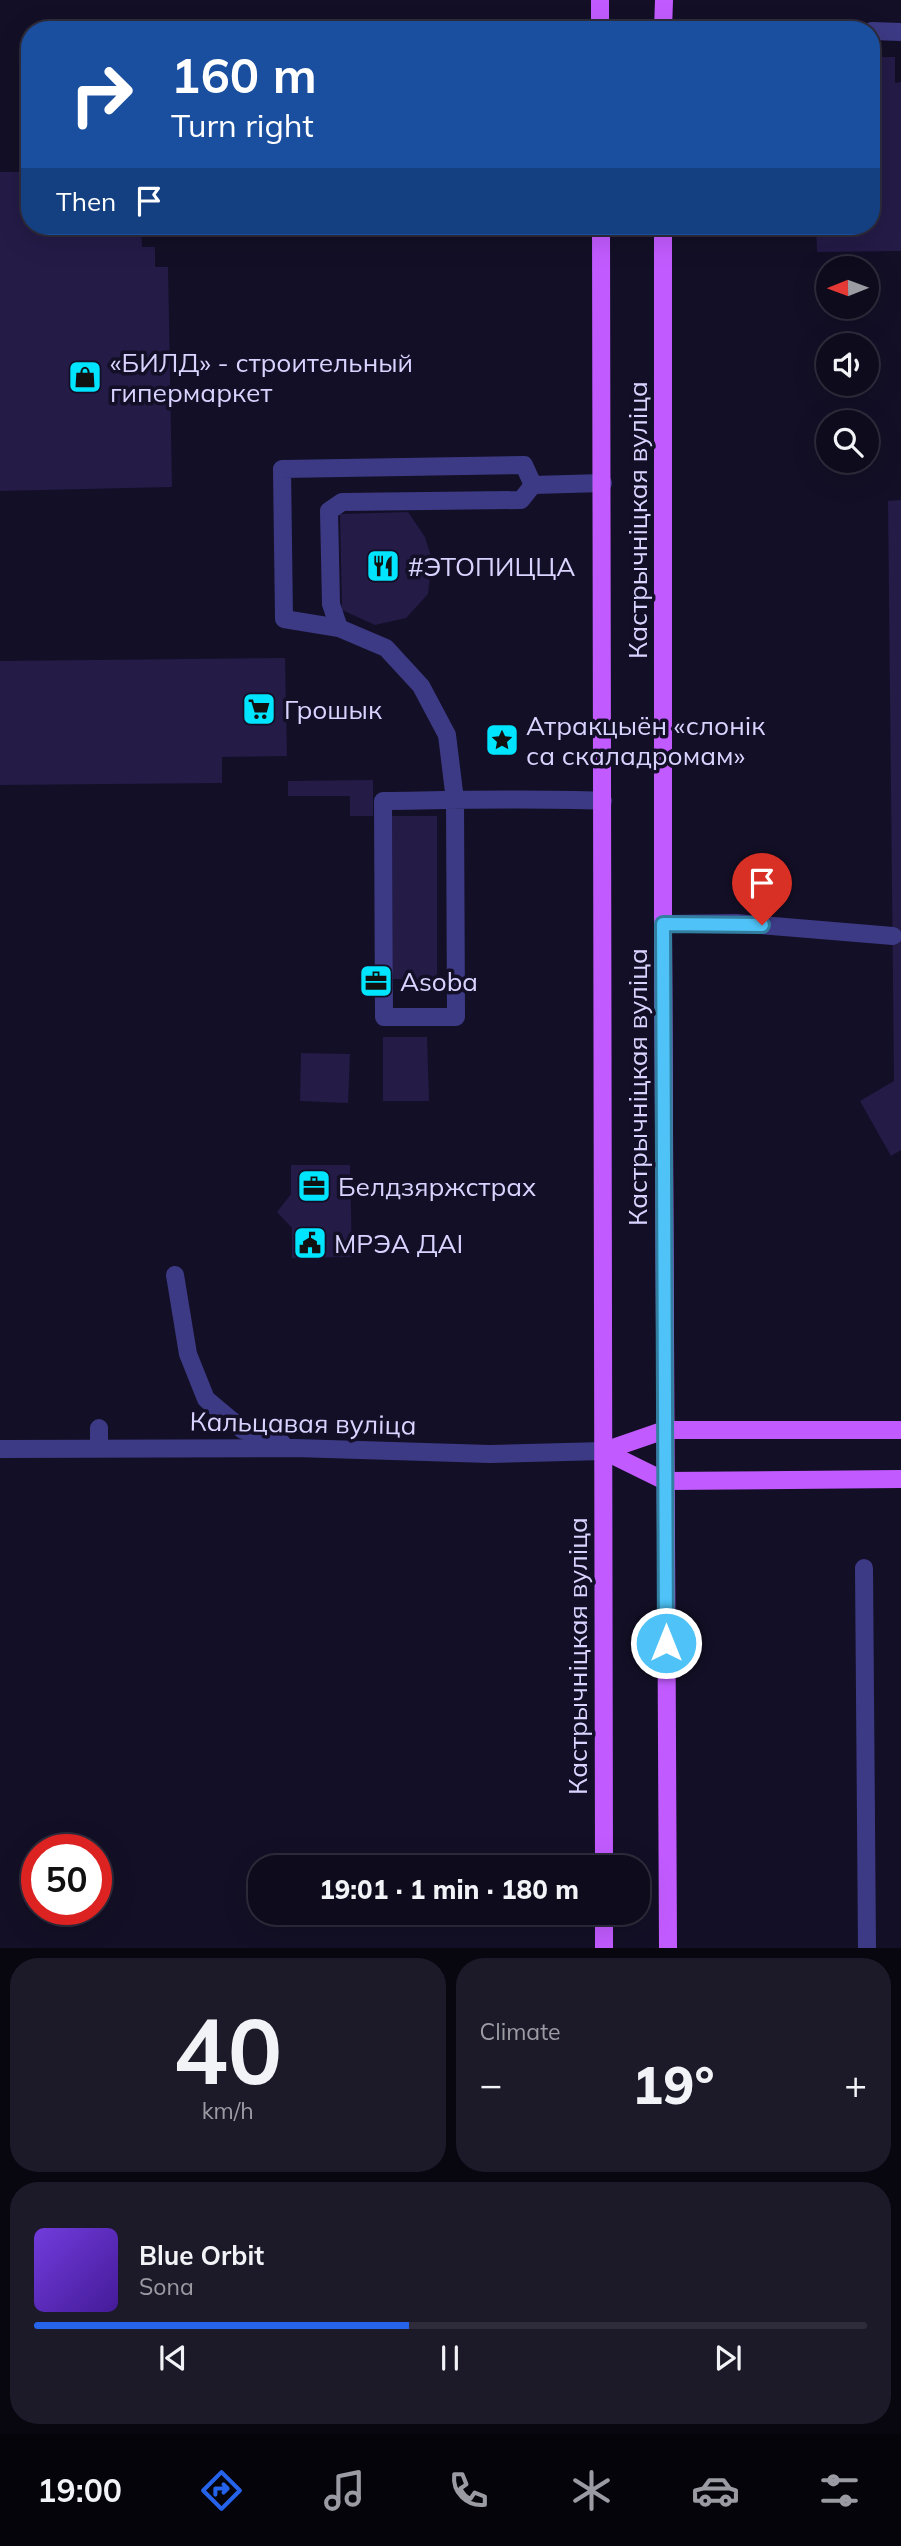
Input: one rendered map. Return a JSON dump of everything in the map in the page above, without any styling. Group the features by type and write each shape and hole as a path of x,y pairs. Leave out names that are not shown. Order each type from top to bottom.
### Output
{"main road":[{"path":"600,0 600,21"},
{"path":"663,21 664,0"},
{"name":"Кастрычніцкая вуліца","path":"601,235 604,1451 601,1558 604,1855"},
{"name":"Кастрычніцкая вуліца","path":"663,235 668,1948"},
{"path":"604,1451 665,1430 901,1430"},
{"path":"604,1451 665,1481 901,1479"},
{"path":"604,1925 604,1948"}],"street":[{"path":"880,31 901,32"},
{"path":"533,485 524,465 282,469 284,619 339,628 386,648 421,685 447,735 456,800 456,1017 384,1017 383,801 456,800 603,801"},
{"path":"339,628 331,604 329,511 342,502 521,499 533,485 603,483"},
{"path":"663,924 736,923 893,936"},
{"path":"175,1275 188,1354 206,1399 243,1430 295,1448"},
{"path":"99,1428 99,1447"},
{"name":"Кальцавая вуліца","path":"0,1449 295,1448 490,1454 604,1451"},
{"path":"864,1568 867,1948"}],"building":[{"path":"880,57 895,57 895,83 901,82 901,251 817,252 816,235 880,235"},
{"name":"«БИЛД» - строительный гипермаркет","path":"0,172 21,172 21,235 141,235 142,247 155,247 155,267 168,267 172,487 0,491"},
{"path":"901,500 901,1150 891,1156 860,1101 894,1081 888,501"},
{"path":"408,512 425,537 432,560 428,594 406,618 375,625 342,610 340,514"},
{"path":"285,658 287,756 222,757 222,783 0,785 0,661"},
{"path":"373,780 373,816 350,816 350,796 288,796 288,781"},
{"path":"392,816 437,816 437,980 393,979"},
{"path":"383,1037 427,1037 429,1101 383,1101"},
{"path":"301,1053 350,1054 348,1103 300,1101"},
{"path":"291,1165 350,1165 352,1257 292,1258 292,1228 277,1212 291,1194"}],"place":[{"name":"«БИЛД» - строительный гипермаркет","path":"85,377"},
{"name":"#ЭТОПИЦЦА","path":"383,566"},
{"name":"Грошык","path":"259,709"},
{"name":"Атракцыён «слонік са скаладромам»","path":"502,740"},
{"name":"Asoba","path":"376,981"},
{"name":"Белдзяржстрах","path":"314,1186"},
{"name":"МРЭА ДАІ","path":"310,1243"}],"route":[{"path":"666,1643 663,924 762,925"}]}
